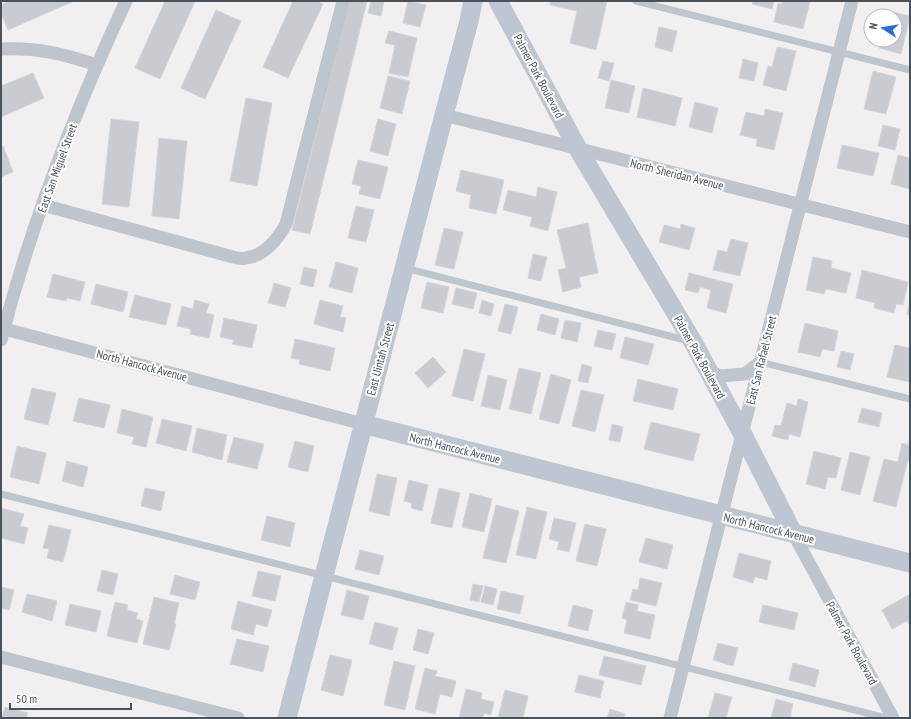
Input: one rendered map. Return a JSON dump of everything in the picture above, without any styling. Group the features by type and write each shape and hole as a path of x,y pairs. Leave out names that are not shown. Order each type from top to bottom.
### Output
{"main road":[{"name":"East Uintah Street","path":"287,718 474,1"},
{"name":"Palmer Park Boulevard","path":"498,1 578,149 693,342 742,433 793,533"},
{"name":"North Hancock Avenue","path":"363,424 910,563"}],"street":[{"name":"East San Miguel Street","path":"2,333 57,165 97,65 126,1"},
{"path":"43,205 233,257 246,258 258,254 280,234 286,224 343,1"},
{"name":"East San Rafael Street","path":"670,718 852,1"},
{"path":"1,49 20,48 41,50 62,54 97,65"},
{"name":"North Sheridan Avenue","path":"444,115 910,232"},
{"name":"North Hancock Avenue","path":"2,333 363,424"},
{"path":"709,372 720,376 746,374 760,362"},
{"name":"Palmer Park Boulevard","path":"793,533 893,718"},
{"path":"1,657 238,718"}],"lane":[{"path":"636,1 910,70"},
{"path":"404,268 693,342"},
{"path":"760,362 910,399"},
{"path":"1,494 886,718"}],"building":[{"path":"9,1 74,1 8,30 1,13 1,5"},
{"path":"165,1 195,1 160,79 135,68"},
{"path":"293,1 317,1 323,4 288,78 263,67"},
{"path":"349,1 367,1 310,234 292,230"},
{"path":"371,1 384,1 381,16 368,13"},
{"path":"408,1 426,5 420,27 403,23"},
{"path":"550,1 607,1 596,50 570,43 577,11 550,5"},
{"path":"753,1 774,1 772,9 752,4"},
{"path":"783,1 810,1 803,29 774,22 778,3 782,4"},
{"path":"216,10 241,21 205,99 181,88"},
{"path":"903,14 910,16 903,46"},
{"path":"659,27 677,31 672,52 655,47"},
{"path":"389,31 417,38 408,77 389,73 395,45 385,43"},
{"path":"777,47 796,51 786,91 763,85 768,66 772,67"},
{"path":"879,48 902,48 901,54"},
{"path":"743,59 758,63 754,81 739,78"},
{"path":"603,61 614,63 609,81 598,78"},
{"path":"873,71 896,77 886,114 864,109"},
{"path":"33,73 44,98 1,117 1,86"},
{"path":"388,76 410,81 402,114 380,108"},
{"path":"611,80 635,86 629,113 605,108"},
{"path":"643,88 682,98 675,126 637,117"},
{"path":"246,98 272,103 257,186 230,181"},
{"path":"695,102 718,108 712,133 689,127"},
{"path":"765,109 783,113 774,150 756,146 757,139 740,135 746,112 764,116"},
{"path":"111,119 139,122 129,207 102,204"},
{"path":"378,119 396,124 388,156 370,151"},
{"path":"883,125 900,129 895,150 878,146"},
{"path":"159,138 187,141 179,219 152,216"},
{"path":"842,145 879,153 873,176 837,168"},
{"path":"3,146 13,172 1,177 1,147"},
{"path":"898,155 910,158 910,189 891,184"},
{"path":"358,160 388,167 380,199 359,194 361,186 352,184"},
{"path":"461,170 504,180 496,214 469,208 471,195 456,191"},
{"path":"538,187 557,192 548,231 530,226 532,217 503,210 508,190 536,197"},
{"path":"356,206 374,210 366,242 348,238"},
{"path":"588,223 598,273 579,277 581,287 563,292 558,270 566,268 557,230"},
{"path":"681,224 695,228 689,250 659,242 664,225 680,229"},
{"path":"444,228 463,232 454,269 435,265"},
{"path":"731,239 748,243 740,276 713,270 718,250 727,252"},
{"path":"533,254 547,257 541,281 528,278"},
{"path":"813,257 832,261 831,268 851,273 846,293 826,289 824,294 806,290"},
{"path":"336,262 358,268 352,293 329,287"},
{"path":"304,267 317,270 313,287 300,284"},
{"path":"862,270 908,282 903,305 896,304 894,313 874,308 875,303 856,298"},
{"path":"689,273 733,284 726,313 707,308 711,290 700,287 698,293 685,290"},
{"path":"53,274 85,282 80,301 67,298 66,301 47,297"},
{"path":"427,282 449,287 443,313 421,308"},
{"path":"274,283 291,288 285,307 268,303"},
{"path":"96,284 128,292 123,312 91,304"},
{"path":"456,288 477,293 473,309 452,304"},
{"path":"135,295 171,304 166,325 129,317"},
{"path":"195,300 209,304 206,313 214,315 209,338 190,334 191,329 177,326 182,306 193,309"},
{"path":"320,300 343,306 340,317 346,318 343,332 314,324"},
{"path":"482,300 494,304 491,316 479,313"},
{"path":"910,300 910,315 907,314"},
{"path":"505,304 518,307 511,334 498,331"},
{"path":"541,314 559,319 555,335 537,330"},
{"path":"224,318 257,325 252,348 232,344 234,340 220,337"},
{"path":"565,320 581,323 577,342 561,338"},
{"path":"805,323 838,331 834,351 822,349 820,357 798,352"},
{"path":"598,330 616,334 612,350 594,346"},
{"path":"625,337 654,344 648,365 620,358"},
{"path":"295,339 335,348 330,371 299,364 300,360 291,358"},
{"path":"895,345 910,348 910,382 887,377"},
{"path":"464,349 485,354 473,401 452,396"},
{"path":"841,351 854,354 850,370 837,367"},
{"path":"433,357 446,372 428,388 415,373"},
{"path":"582,364 592,367 588,383 578,381"},
{"path":"519,368 541,373 531,414 509,409"},
{"path":"551,374 571,380 559,424 539,419"},
{"path":"488,375 507,380 500,410 481,406"},
{"path":"638,379 678,389 673,410 633,401"},
{"path":"32,388 56,393 48,425 24,419"},
{"path":"581,390 604,395 595,432 572,426"},
{"path":"79,398 110,405 104,428 73,421"},
{"path":"798,399 808,402 800,437 789,434 788,440 772,436 775,425 781,426 787,403 797,406"},
{"path":"862,408 882,413 879,427 858,422"},
{"path":"122,409 153,417 146,447 132,444 134,437 117,433"},
{"path":"162,419 192,426 186,451 156,443"},
{"path":"651,422 700,434 693,461 644,449"},
{"path":"612,424 623,427 620,442 609,440"},
{"path":"197,428 227,435 222,460 192,452"},
{"path":"234,437 264,444 257,469 227,462"},
{"path":"910,437 910,460 908,460 896,507 873,501 884,459 898,462 902,443 908,445"},
{"path":"295,441 314,446 308,472 288,467"},
{"path":"17,446 46,453 39,484 10,477"},
{"path":"814,451 841,458 836,478 828,477 825,489 806,484"},
{"path":"850,452 870,457 860,495 841,490"},
{"path":"67,461 88,467 83,487 62,481"},
{"path":"377,474 397,478 389,516 369,511"},
{"path":"409,480 428,485 422,511 411,508 412,503 404,501"},
{"path":"145,488 165,492 161,511 141,506"},
{"path":"439,488 460,493 452,528 431,523"},
{"path":"470,493 492,499 484,532 462,527"},
{"path":"496,505 519,511 506,563 483,558"},
{"path":"527,507 547,512 536,559 516,555"},
{"path":"1,508 24,514 20,526 28,528 24,544 1,538"},
{"path":"267,516 295,523 290,547 261,540"},
{"path":"554,518 576,523 569,552 557,549 559,542 549,539"},
{"path":"585,524 606,529 597,566 576,561"},
{"path":"49,525 71,530 63,562 47,558 49,549 43,548"},
{"path":"646,538 673,545 667,569 639,562"},
{"path":"360,550 384,556 379,575 355,569"},
{"path":"739,553 771,561 767,580 755,577 753,583 733,577"},
{"path":"102,570 118,574 113,595 97,591"},
{"path":"258,571 281,576 275,601 252,596"},
{"path":"175,575 200,582 195,600 170,594"},
{"path":"640,578 662,583 656,606 630,600 633,589 638,590"},
{"path":"473,584 483,586 479,602 470,600"},
{"path":"485,586 497,589 493,605 481,602"},
{"path":"1,587 14,590 9,610 1,608"},
{"path":"347,590 369,596 363,620 341,615"},
{"path":"501,591 524,596 520,614 497,609"},
{"path":"27,594 57,601 52,621 22,612"},
{"path":"910,594 910,626 907,621 892,629 882,610"},
{"path":"154,597 179,603 174,624 176,624 169,650 143,644"},
{"path":"238,601 272,610 267,627 256,624 253,635 231,629"},
{"path":"115,602 128,605 127,610 138,613 136,619 143,621 137,643 107,636"},
{"path":"626,602 638,605 637,611 655,615 650,639 624,633 627,620 622,618"},
{"path":"70,604 101,611 96,632 65,625"},
{"path":"573,605 593,610 588,631 568,626"},
{"path":"763,605 798,613 794,630 759,622"},
{"path":"375,622 398,628 392,650 369,644"},
{"path":"418,629 434,633 428,654 413,650"},
{"path":"237,639 269,646 263,672 230,664"},
{"path":"718,643 738,648 733,666 713,660"},
{"path":"330,655 352,660 343,696 321,690"},
{"path":"604,656 646,666 641,685 599,675"},
{"path":"394,661 415,666 405,710 384,705"},
{"path":"793,663 819,670 815,687 789,680"},
{"path":"425,668 437,671 435,676 456,681 452,697 440,694 435,714 415,709"},
{"path":"579,675 604,681 600,698 575,692"},
{"path":"466,689 482,693 481,699 494,702 491,715 484,713 483,718 459,718"},
{"path":"505,690 528,696 523,718 498,718"},
{"path":"715,693 732,697 726,718 708,718"},
{"path":"776,699 793,704 790,718 771,718"},
{"path":"5,707 28,713 26,718 2,718"},
{"path":"610,709 625,714 624,718 607,718"}]}
